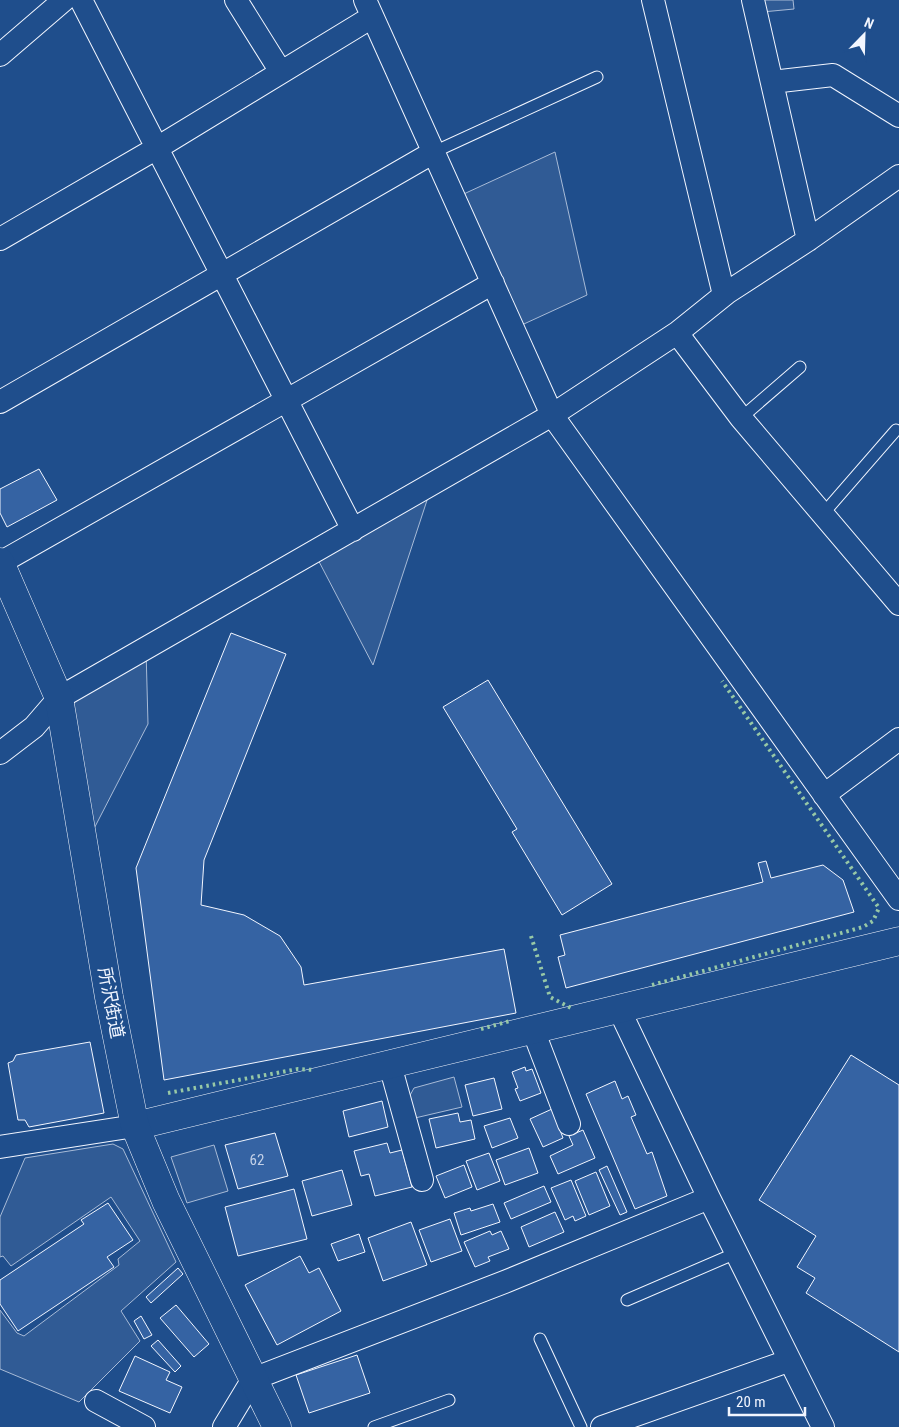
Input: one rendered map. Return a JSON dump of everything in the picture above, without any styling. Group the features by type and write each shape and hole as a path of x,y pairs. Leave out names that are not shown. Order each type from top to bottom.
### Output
{"main road":[{"name":"所沢街道","path":"0,563 59,698 109,997 135,1126 166,1201 277,1427"},
{"path":"135,1126 533,1030 618,1007 899,941"}],"street":[{"path":"0,55 64,0"},
{"path":"81,0 353,530"},
{"path":"236,0 281,72"},
{"path":"652,0 724,295"},
{"path":"753,0 808,240"},
{"path":"0,239 157,148 281,72 368,9 552,415 899,899"},
{"path":"772,82 833,75 899,116"},
{"path":"0,402 223,276 434,152"},
{"path":"0,753 34,727 59,698 552,415 677,333 724,295 808,240 899,176"},
{"path":"0,563 493,283"},
{"path":"677,333 741,418 899,604"},
{"path":"824,795 899,739"},
{"path":"618,1007 708,1198 788,1361 823,1427"},
{"path":"533,1030 569,1124"},
{"path":"390,1065 422,1180"},
{"path":"0,1147 135,1126"},
{"path":"224,1427 253,1380 708,1198"},
{"path":"602,1427 788,1361"},
{"path":"96,1401 144,1427"}],"lane":[{"path":"434,152 597,77"},
{"path":"741,418 800,368"},
{"path":"823,514 896,430"},
{"path":"627,1300 736,1253"},
{"path":"540,1339 581,1427"},
{"path":"374,1427 450,1400"}],"shaded area":[{"path":"758,0 793,0 794,9 762,12"},
{"path":"555,152 587,295 513,329 455,198"},
{"path":"433,482 373,665 314,552"},
{"path":"146,649 148,724 84,848 59,698"},
{"path":"454,1077 462,1107 415,1118 408,1099 414,1088"},
{"path":"113,1144 123,1149 176,1262 121,1311 140,1341 79,1402 0,1369 0,1310 17,1333 24,1336 119,1265 118,1259 140,1241 111,1197 11,1266 3,1256 0,1257 0,1217 25,1158"},
{"path":"214,1145 228,1191 187,1203 171,1157"}],"building":[{"path":"39,469 57,500 7,527 0,513 0,489"},
{"path":"231,633 286,654 204,860 201,905 244,915 280,936 301,967 304,985 504,949 516,1013 164,1080 136,868"},
{"path":"488,680 612,884 562,915 512,832 517,829 443,707"},
{"path":"766,861 771,878 823,865 843,880 854,912 566,988 558,957 565,955 560,935 763,882 758,863"},
{"path":"90,1042 104,1113 29,1127 25,1120 18,1120 8,1063 13,1061 16,1055"},
{"path":"851,1055 899,1085 899,1352 806,1293 815,1278 797,1267 816,1236 759,1200"},
{"path":"525,1067 526,1071 532,1069 541,1093 520,1101 515,1089 518,1088 512,1072"},
{"path":"494,1078 502,1109 473,1116 465,1085"},
{"path":"615,1081 622,1099 628,1096 636,1115 631,1117 647,1154 652,1152 667,1196 635,1209 586,1094"},
{"path":"382,1101 388,1127 349,1137 343,1111"},
{"path":"552,1109 563,1138 543,1147 530,1119"},
{"path":"458,1113 460,1122 471,1120 475,1139 436,1148 429,1119"},
{"path":"510,1118 518,1138 492,1148 484,1126"},
{"path":"583,1130 595,1158 558,1174 550,1156 573,1145 569,1136"},
{"path":"275,1133 288,1176 238,1189 225,1145"},
{"path":"387,1143 390,1153 402,1150 412,1187 375,1196 369,1174 361,1176 354,1151"},
{"path":"529,1148 538,1173 505,1185 496,1160"},
{"path":"489,1153 500,1181 477,1190 466,1161"},
{"path":"464,1165 472,1187 445,1198 436,1176"},
{"path":"607,1166 627,1212 620,1215 599,1170"},
{"path":"342,1170 352,1205 312,1216 302,1181"},
{"path":"596,1172 610,1206 589,1215 575,1181"},
{"path":"571,1180 586,1216 575,1221 573,1216 565,1220 551,1188"},
{"path":"544,1186 551,1202 511,1219 504,1203"},
{"path":"294,1189 307,1239 238,1256 225,1207"},
{"path":"108,1203 133,1240 107,1257 114,1267 18,1331 0,1304 0,1280 84,1224 81,1220"},
{"path":"493,1204 500,1222 461,1235 454,1213 470,1208 471,1211"},
{"path":"555,1212 564,1232 529,1247 521,1227"},
{"path":"450,1219 462,1251 431,1262 419,1230"},
{"path":"411,1222 427,1265 383,1281 368,1238"},
{"path":"490,1231 492,1235 501,1231 509,1249 488,1257 490,1261 475,1267 464,1242"},
{"path":"359,1234 365,1252 338,1261 331,1244"},
{"path":"300,1256 309,1273 319,1268 341,1311 277,1345 245,1285"},
{"path":"178,1268 183,1274 151,1303 146,1297"},
{"path":"176,1305 209,1344 194,1357 160,1318"},
{"path":"141,1316 152,1335 144,1339 134,1321"},
{"path":"158,1340 181,1366 175,1372 151,1346"},
{"path":"357,1355 370,1393 309,1413 296,1375"},
{"path":"135,1356 170,1372 166,1380 182,1387 170,1413 119,1391"}],"hedge":[{"path":"652,985 863,927 873,921 879,908 722,681"},
{"path":"531,936 550,997 571,1008"},
{"path":"481,1029 510,1021"},
{"path":"168,1093 298,1069 314,1070"}]}
